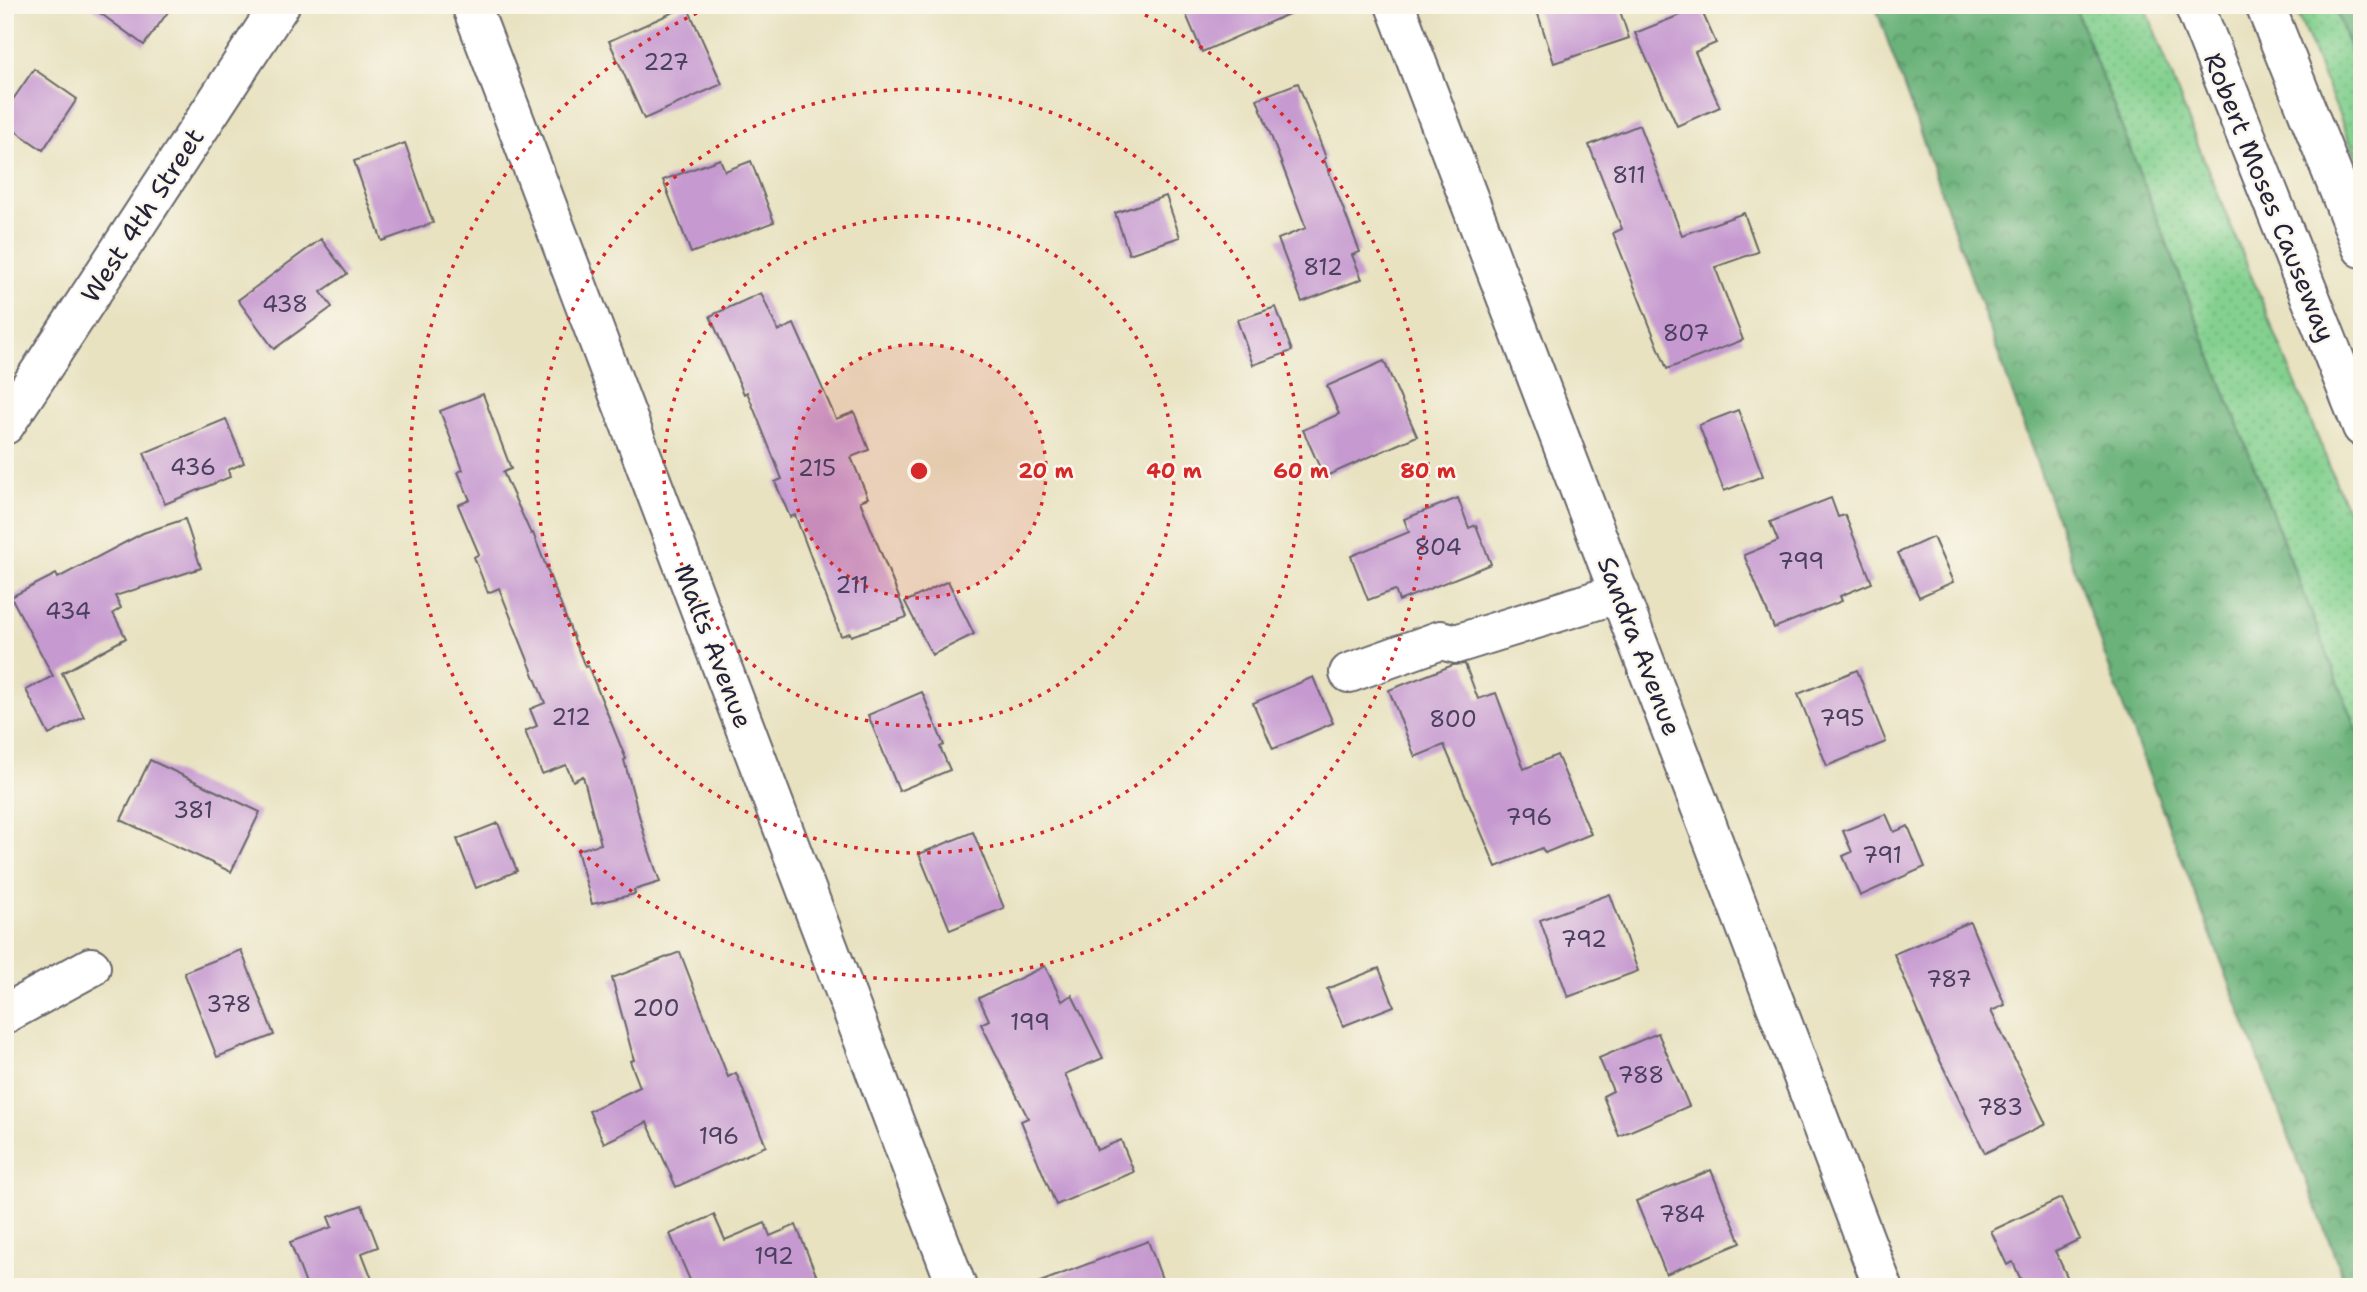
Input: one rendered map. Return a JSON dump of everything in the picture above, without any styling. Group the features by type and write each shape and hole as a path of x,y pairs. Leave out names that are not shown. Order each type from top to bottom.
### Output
{"main road":[{"name":"West 4th Street","path":"5,425 280,5"},
{"name":"Malts Avenue","path":"471,5 957,1287"},
{"name":"Sandra Avenue","path":"1395,5 1883,1287"},
{"name":"Robert Moses Causeway","path":"2194,5 2362,427"},
{"path":"2264,5 2362,248"},
{"path":"1349,673 1441,640 1456,645 1620,593"},
{"path":"5,1014 91,967"}],"green space":[{"path":"1875,5 2074,5 2362,743 2362,1287 2347,1287 2126,715"},
{"path":"2074,5 2145,5 2195,138 2362,546 2362,743"},
{"path":"2294,5 2334,5 2362,82 2362,171"},
{"path":"2334,5 2362,5 2362,82"}],"building":[{"path":"89,5 173,5 144,45"},
{"path":"1182,5 1309,5 1202,52"},
{"path":"1535,5 1618,5 1629,38 1554,63"},
{"path":"687,6 722,84 644,119 609,41"},
{"path":"1700,7 1716,43 1695,52 1720,107 1677,126 1635,33"},
{"path":"34,69 77,99 43,150 5,124 5,111"},
{"path":"1298,83 1360,252 1352,255 1362,279 1302,302 1278,239 1306,228 1257,99"},
{"path":"1639,125 1682,235 1744,213 1758,252 1715,267 1743,340 1667,369 1613,233 1622,229 1589,145"},
{"path":"405,143 433,223 382,241 354,161"},
{"path":"720,159 725,171 751,161 774,222 691,253 663,180"},
{"path":"1166,196 1180,237 1129,254 1115,213"},
{"path":"321,239 347,274 321,292 332,307 274,349 238,300"},
{"path":"761,293 778,331 794,324 836,419 854,412 869,450 851,457 868,498 860,501 907,617 851,636 850,633 841,636 795,515 790,517 775,482 782,479 747,392 744,394 710,316"},
{"path":"1276,307 1292,351 1253,365 1237,320"},
{"path":"1384,361 1417,436 1324,477 1303,430 1339,414 1327,386"},
{"path":"483,394 511,469 503,472 531,534 533,533 585,667 588,666 626,759 624,760 646,841 660,882 634,890 635,894 592,904 577,850 601,844 583,776 573,781 566,765 542,774 525,731 537,726 530,709 545,703 499,588 488,593 474,557 479,554 458,505 470,500 458,472 463,470 440,411"},
{"path":"1738,410 1763,476 1724,491 1699,425"},
{"path":"226,419 244,463 228,470 230,477 165,504 144,453"},
{"path":"1458,498 1469,528 1476,525 1491,564 1399,601 1395,590 1368,600 1351,556 1409,532 1404,519"},
{"path":"1831,498 1838,517 1845,515 1872,583 1840,596 1842,601 1774,628 1744,555 1778,541 1770,522"},
{"path":"185,519 201,568 115,596 121,608 113,613 126,638 62,673 84,717 49,735 26,690 53,676 11,597 56,574 58,578 143,533"},
{"path":"1933,537 1953,582 1919,597 1898,553"},
{"path":"948,581 974,634 932,655 905,602"},
{"path":"1465,664 1478,699 1496,693 1524,769 1557,755 1591,834 1545,853 1542,848 1496,867 1444,745 1415,757 1389,690 1453,665"},
{"path":"1857,670 1886,742 1827,766 1798,694"},
{"path":"1313,677 1333,723 1273,749 1253,703"},
{"path":"922,692 944,745 940,747 950,770 899,791 868,715"},
{"path":"150,760 260,812 231,872 121,820"},
{"path":"1886,814 1894,832 1908,826 1925,867 1860,896 1843,856 1852,852 1843,831"},
{"path":"498,823 517,871 476,888 457,839"},
{"path":"973,832 1004,908 950,930 919,854"},
{"path":"1610,894 1638,971 1568,997 1540,920"},
{"path":"1970,922 2005,1005 1991,1011 2046,1124 1985,1153 1931,1042 1894,954"},
{"path":"241,950 274,1035 217,1057 184,972"},
{"path":"680,952 728,1077 736,1073 766,1146 676,1187 647,1122 604,1143 589,1111 640,1087 630,1061 634,1060 612,978"},
{"path":"1045,966 1062,1001 1072,995 1103,1058 1065,1074 1097,1150 1121,1140 1134,1172 1056,1205 1021,1121 1028,1118 981,1024 989,1020 979,998"},
{"path":"1379,968 1394,1006 1343,1026 1327,989"},
{"path":"1658,1033 1689,1106 1619,1136 1603,1096 1613,1091 1599,1058"},
{"path":"1711,1170 1741,1243 1666,1274 1636,1201"},
{"path":"2061,1198 2080,1239 2055,1251 2072,1287 2024,1287 2013,1262 2007,1265 1991,1231"},
{"path":"362,1205 378,1247 362,1253 375,1287 307,1287 290,1242 332,1227 328,1217"},
{"path":"714,1215 725,1240 765,1223 770,1236 796,1225 821,1287 693,1287 670,1234"},
{"path":"1148,1241 1165,1287 1035,1287 1035,1284"}]}
